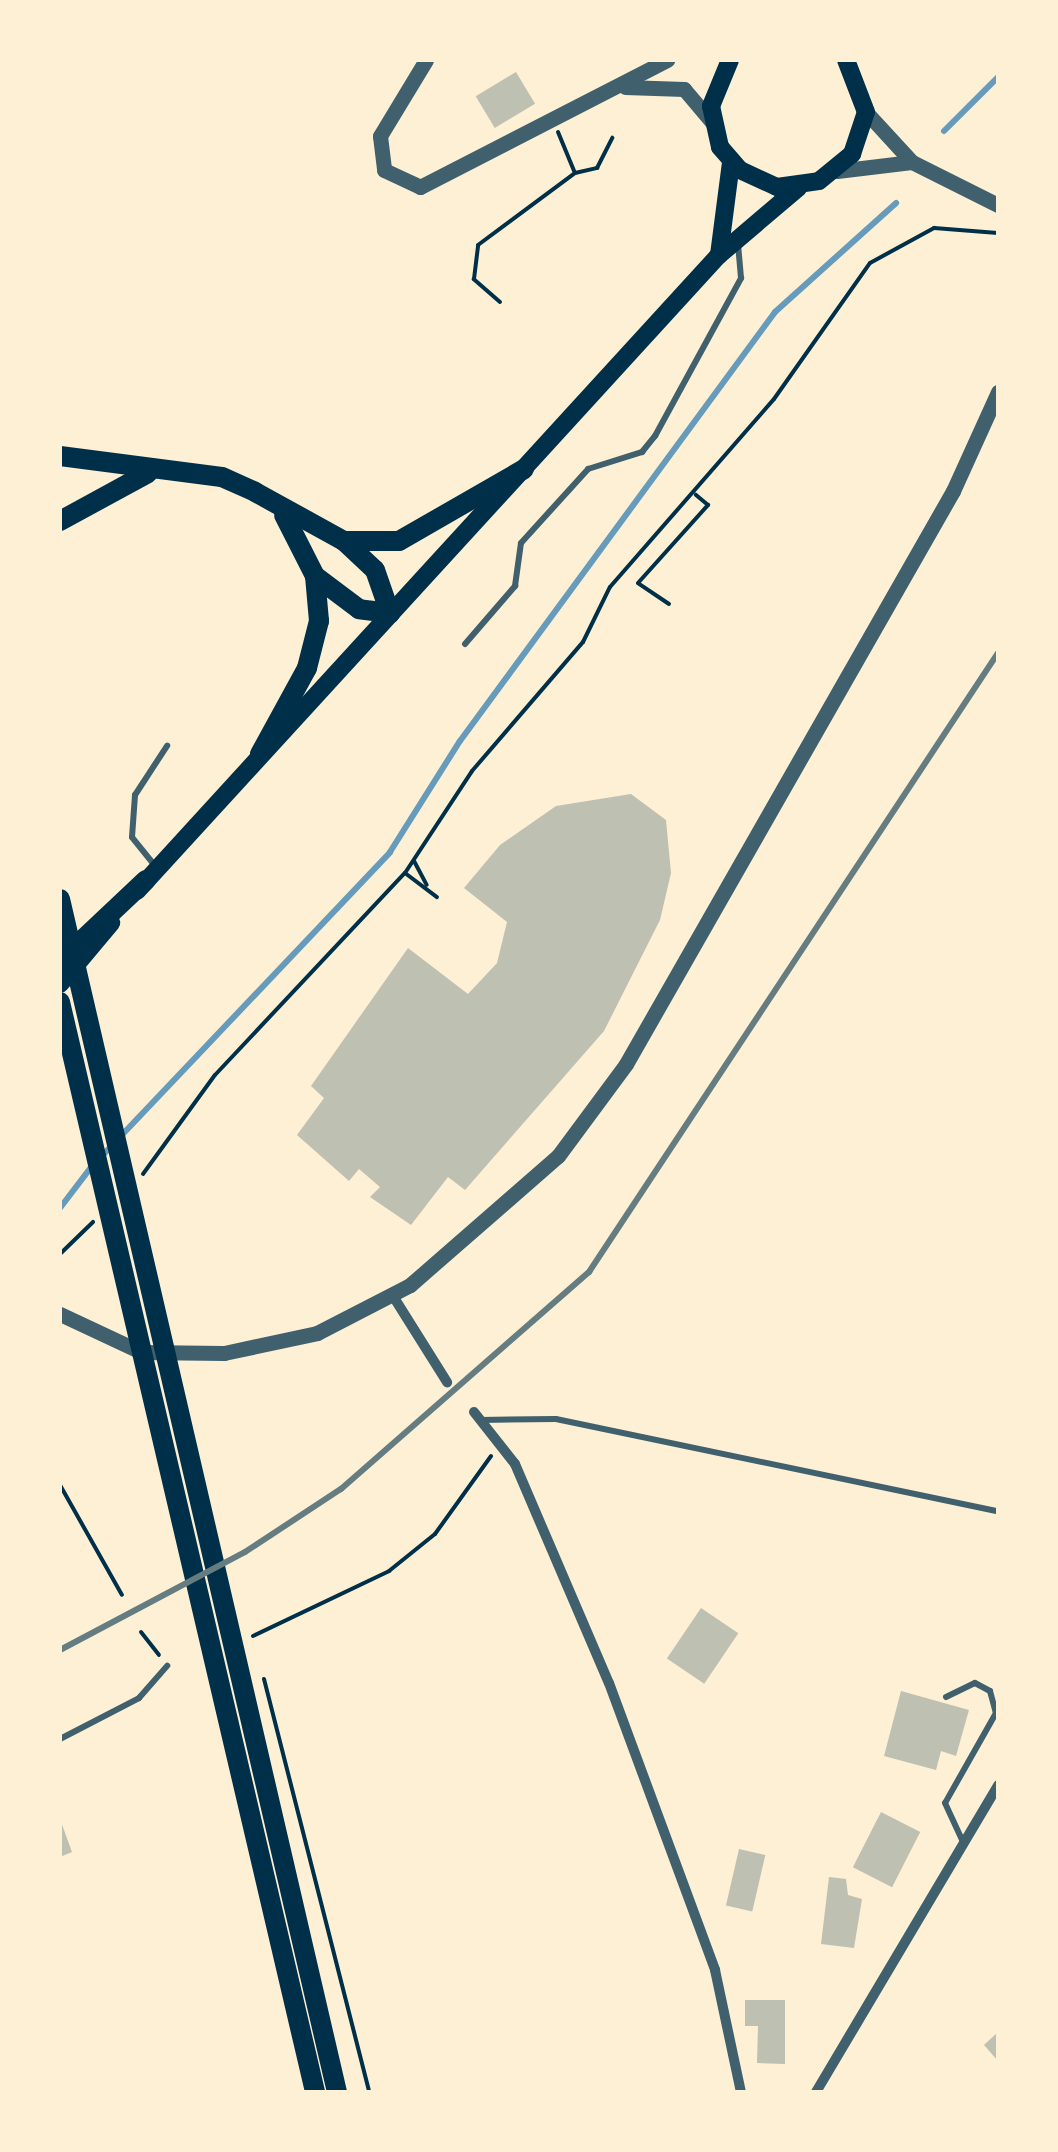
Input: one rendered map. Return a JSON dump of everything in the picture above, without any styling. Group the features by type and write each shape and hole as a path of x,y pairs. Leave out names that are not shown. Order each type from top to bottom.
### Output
{"highway":[{"path":"60,456 222,476 284,515 344,541 375,570 390,613 359,609 314,576"},
{"path":"344,541 399,542 524,468"},
{"path":"60,520 115,484 160,470"},
{"path":"260,754 307,668 319,621 314,576 284,515"},
{"path":"60,961 152,874"},
{"path":"60,899 338,2092"},
{"path":"60,1002 315,2092"}],"main road":[{"path":"730,60 714,91 712,122 731,162 755,180 799,186"},
{"path":"60,984 260,754 718,256 799,186 837,170 866,112 851,63"},
{"path":"718,256 731,162"}],"street":[{"path":"426,60 380,136 384,170 398,182 441,180 668,60"},
{"path":"622,87 684,89 712,122"},
{"path":"866,112 912,162 998,205"},
{"path":"837,170 878,159 912,162"},
{"path":"62,1318 141,1352 224,1353 317,1333 392,1296 558,1156 604,1101 953,491 998,392"},
{"path":"392,1296 448,1382"},
{"path":"477,1416 499,1444 609,1683 716,1970 741,2092"},
{"path":"816,2092 998,1785"}],"lane":[{"path":"465,644 515,586 521,543 588,469 642,452 655,436 741,278 737,238"},
{"path":"152,874 132,838 134,809 168,746"},
{"path":"477,1416 495,1412 556,1420 998,1511"},
{"path":"60,1739 140,1698 167,1666"},
{"path":"946,1697 975,1683 990,1691 996,1713 946,1803 964,1843"}],"path":[{"path":"554,123 576,173"},
{"path":"500,302 474,279 478,245 576,173 596,168 612,138"},
{"path":"138,1180 174,1143 215,1076 405,873 472,771 583,642 610,587 696,495 884,248 934,228 998,233"},
{"path":"669,604 638,583 708,505 696,495"},
{"path":"414,861 437,897"},
{"path":"405,873 428,887"},
{"path":"60,1254 96,1219"},
{"path":"238,1642 389,1571 435,1534 499,1444"},
{"path":"60,1486 122,1595"},
{"path":"141,1632 167,1666"},
{"path":"252,1636 258,1655"},
{"path":"262,1674 368,2092"}],"building":[{"path":"516,72 535,104 495,128 476,96"},
{"path":"631,794 666,820 671,873 660,920 604,1031 465,1190 448,1177 411,1225 370,1197 380,1187 359,1169 349,1181 297,1135 324,1098 311,1086 408,948 468,994 497,963 507,922 464,888 500,845 556,806"},
{"path":"701,1608 738,1633 704,1684 667,1659"},
{"path":"901,1691 969,1710 956,1756 941,1751 936,1770 884,1756"},
{"path":"881,1812 920,1832 892,1887 853,1867"},
{"path":"60,1819 72,1852 60,1857"},
{"path":"739,1849 765,1855 752,1912 726,1906"},
{"path":"829,1877 846,1879 848,1895 862,1899 854,1948 821,1944"},
{"path":"745,2000 785,2000 785,2064 757,2063 758,2026 745,2026"},
{"path":"998,2032 998,2061 984,2045"}],"waterway":[{"path":"944,131 998,77"},
{"path":"101,1157 390,852 460,741 775,312 896,203"},
{"path":"60,1208 92,1166"}],"railway":[{"path":"60,1650 245,1552 341,1489 589,1272 998,653"}]}
